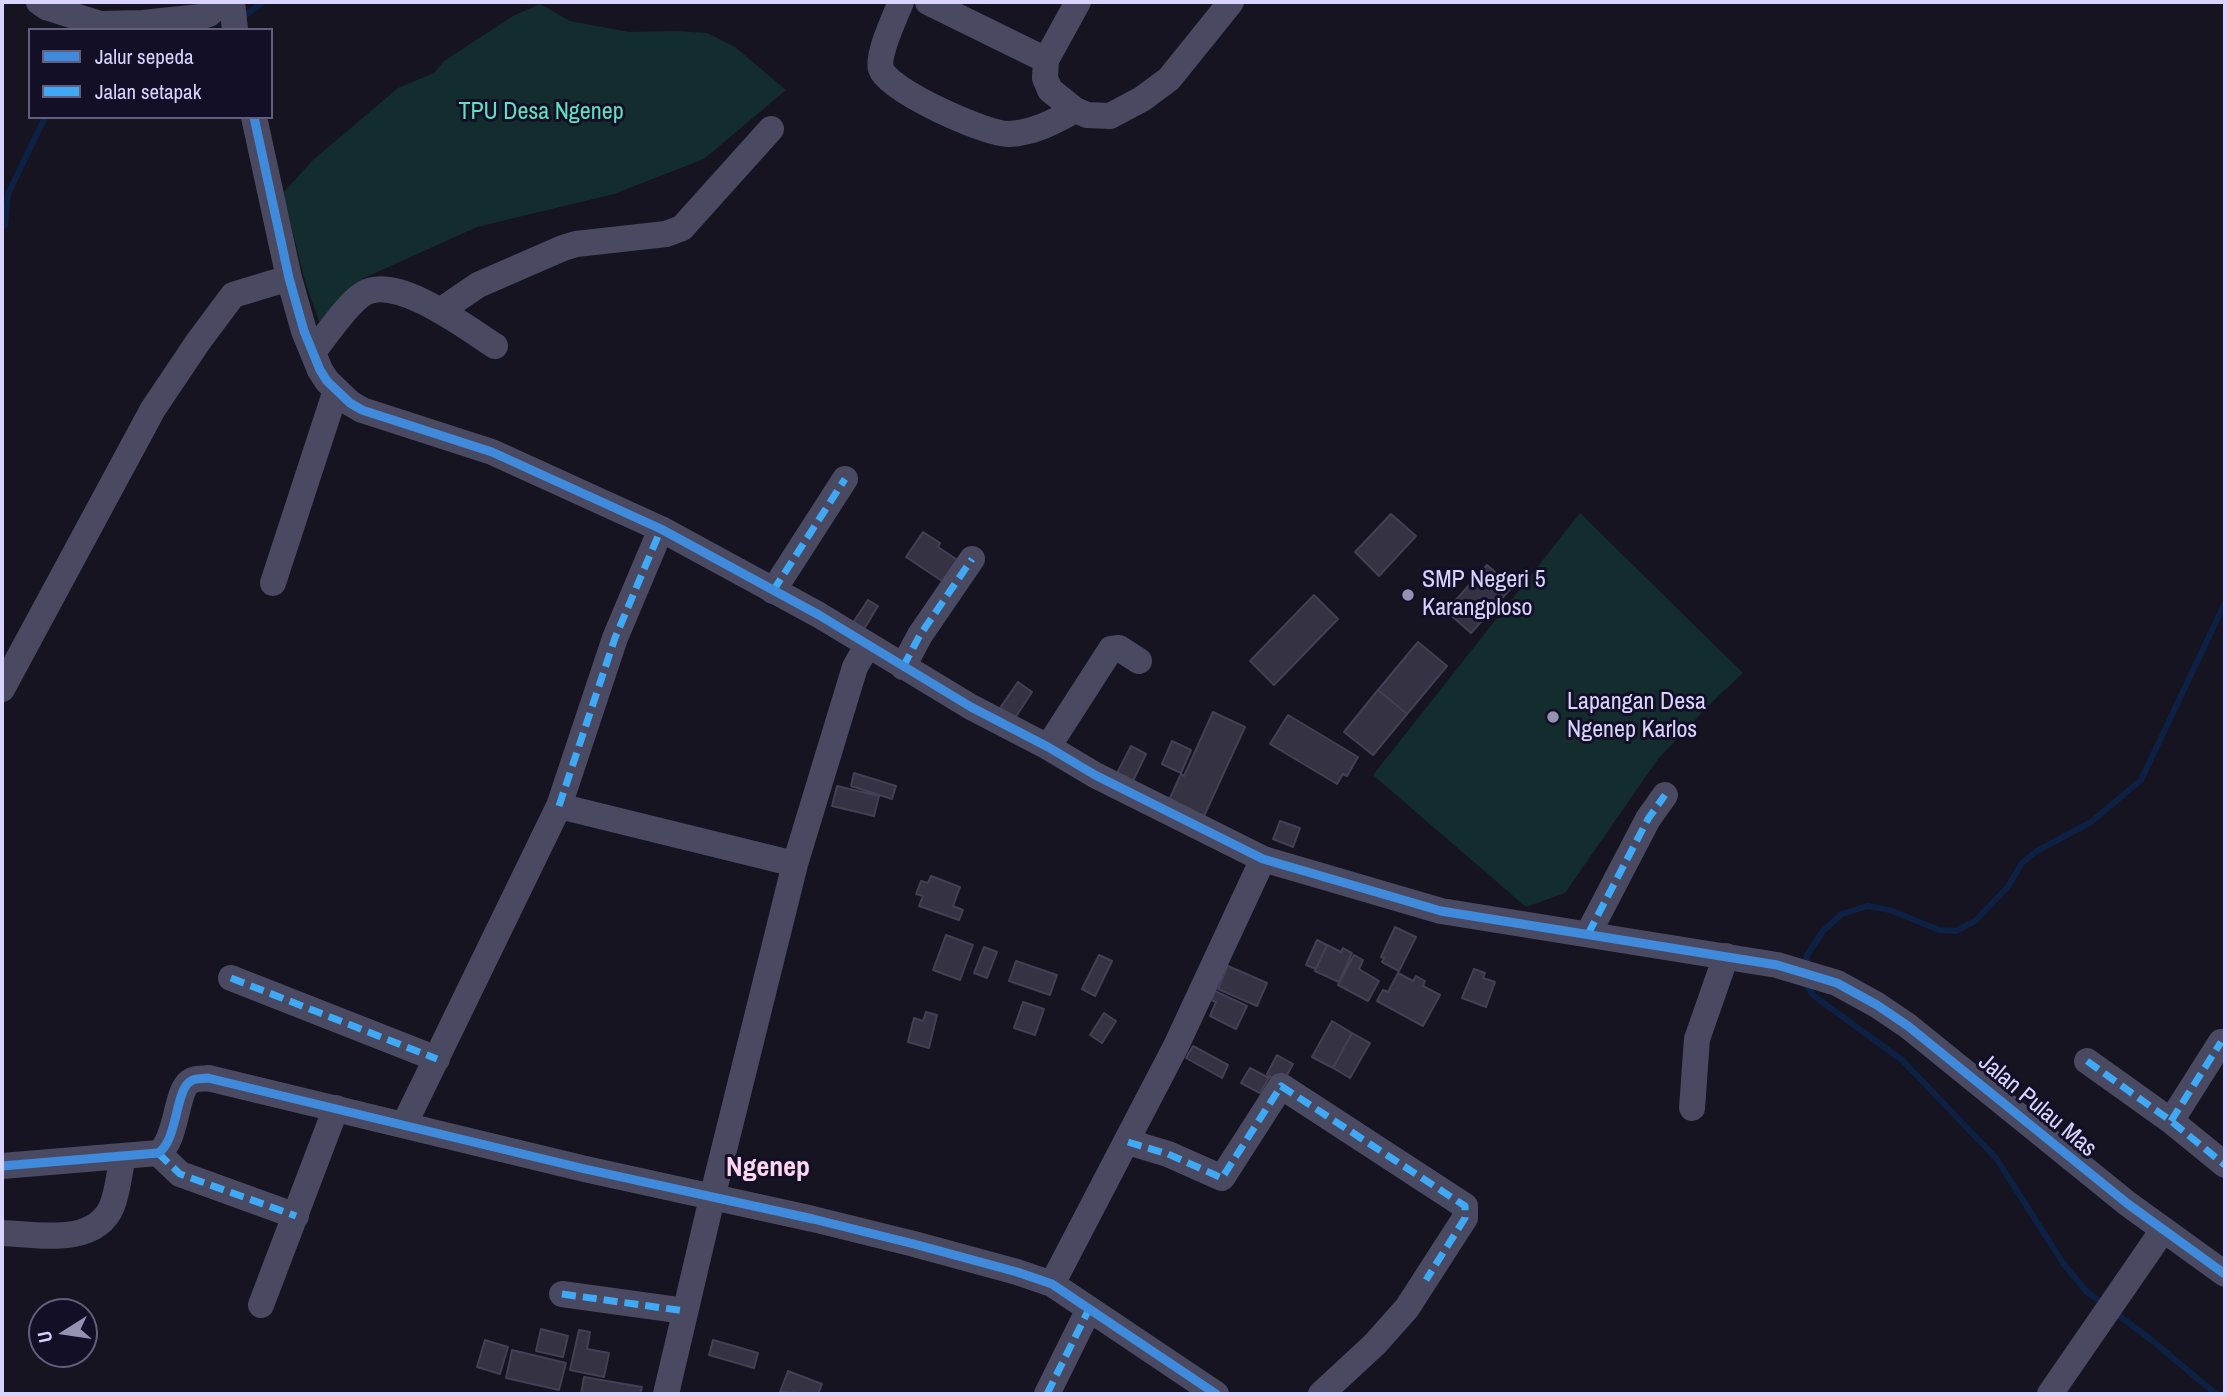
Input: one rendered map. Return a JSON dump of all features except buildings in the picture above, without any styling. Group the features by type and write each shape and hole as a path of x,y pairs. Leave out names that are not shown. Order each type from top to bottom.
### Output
{"street":[{"path":"901,2 881,62 883,74 892,84 985,129 1003,134 1032,130 1075,110"},
{"path":"928,2 1046,60"},
{"path":"1078,2 1046,60 1045,78 1050,90 1075,110 1087,115 1110,116 1142,99 1169,79 1231,2"},
{"path":"43,4 100,24 142,13 200,16 226,9"},
{"path":"1032,130 1035,110 1050,90"},
{"name":"Jalan Pulau Mas","path":"254,119 289,278 313,352 320,370 350,403 362,410 492,452 661,529 819,615 903,667 1095,775 1263,859 1441,911 1777,965 1837,983 1901,1021 1966,1071 2054,1146 2225,1274"},
{"path":"440,311 478,285 576,244 666,234 682,228 771,129"},
{"path":"2,689 153,409 198,342 233,295 289,278"},
{"path":"313,352 360,296 381,289 404,294 440,311 495,346"},
{"path":"273,583 336,390"},
{"path":"773,591 845,480"},
{"path":"404,1125 559,806 615,638 661,529"},
{"path":"903,667 920,635 972,559"},
{"path":"673,1392 685,1311 795,864 855,667 867,646"},
{"path":"1048,747 1111,649 1119,648 1139,662"},
{"path":"1588,934 1648,819 1665,795"},
{"path":"559,806 795,864"},
{"path":"1052,1284 1176,1046 1263,859"},
{"path":"1692,1108 1700,1023 1726,956"},
{"path":"231,978 437,1059"},
{"path":"2171,1121 2221,1042"},
{"path":"2087,1061 2171,1121 2225,1164"},
{"path":"2,1166 158,1153 168,1139 186,1085 194,1079 208,1079 914,1244 1052,1284 1216,1394"},
{"path":"1128,1142 1168,1154 1223,1178 1281,1086 1465,1206 1465,1218 1407,1308 1375,1344 1321,1394"},
{"path":"261,1305 336,1108"},
{"path":"158,1153 180,1174 296,1216"},
{"path":"2,1233 69,1235 92,1226 111,1207 122,1157"},
{"path":"2050,1394 2163,1230"},
{"path":"562,1294 685,1311"},
{"path":"1047,1394 1089,1309"}],"green space":[{"name":"TPU Desa Ngenep","path":"540,4 570,21 629,32 707,33 735,47 786,90 704,159 614,194 477,227 364,278 323,333 305,281 283,193 313,160 398,88 434,73 444,61 513,16"},
{"name":"Lapangan Desa Ngenep Karlos","path":"1580,513 1743,673 1658,759 1565,893 1526,907 1373,775"}],"waterway":[{"path":"242,18 263,2"},
{"path":"2,227 5,225 8,194 44,119"},
{"path":"1807,966 1807,955 1823,931 1842,914 1867,906 1890,910 1939,930 1956,931 1975,921 2007,888 2022,863 2037,851 2091,822 2141,780 2225,603"},
{"path":"1807,980 1807,986 1814,996 1902,1060 1996,1158 2063,1263 2087,1292 2105,1305"},
{"path":"2114,1312 2216,1394"}],"marked path":[{"path":"773,591 845,479"},
{"path":"559,806 615,638 661,529"},
{"path":"903,667 920,635 972,559"},
{"path":"1588,934 1648,819 1665,795"},
{"path":"231,978 437,1059"},
{"path":"2171,1121 2221,1042"},
{"path":"2087,1061 2171,1121 2225,1165"},
{"path":"1128,1142 1168,1154 1222,1178 1281,1086 1465,1206 1465,1218 1426,1280"},
{"path":"158,1153 180,1174 296,1216"},
{"path":"562,1294 685,1311"},
{"path":"1047,1394 1089,1309"}],"cycle path":[{"path":"254,119 289,278 304,331 327,381 350,403 362,410 492,452 661,529 819,615 971,707 1095,775 1263,859 1441,911 1777,965 1837,983 1908,1026 2128,1204 2225,1274"},
{"path":"2,1166 158,1153 169,1138 186,1086 193,1080 208,1078 585,1169 813,1219 1017,1272 1052,1284 1216,1394"}],"place":[{"name":"SMP Negeri 5 Karangploso","path":"1408,595"},
{"name":"Lapangan Desa Ngenep Karlos","path":"1553,717"}],"district":[{"name":"Ngenep","path":"768,1168"}]}
